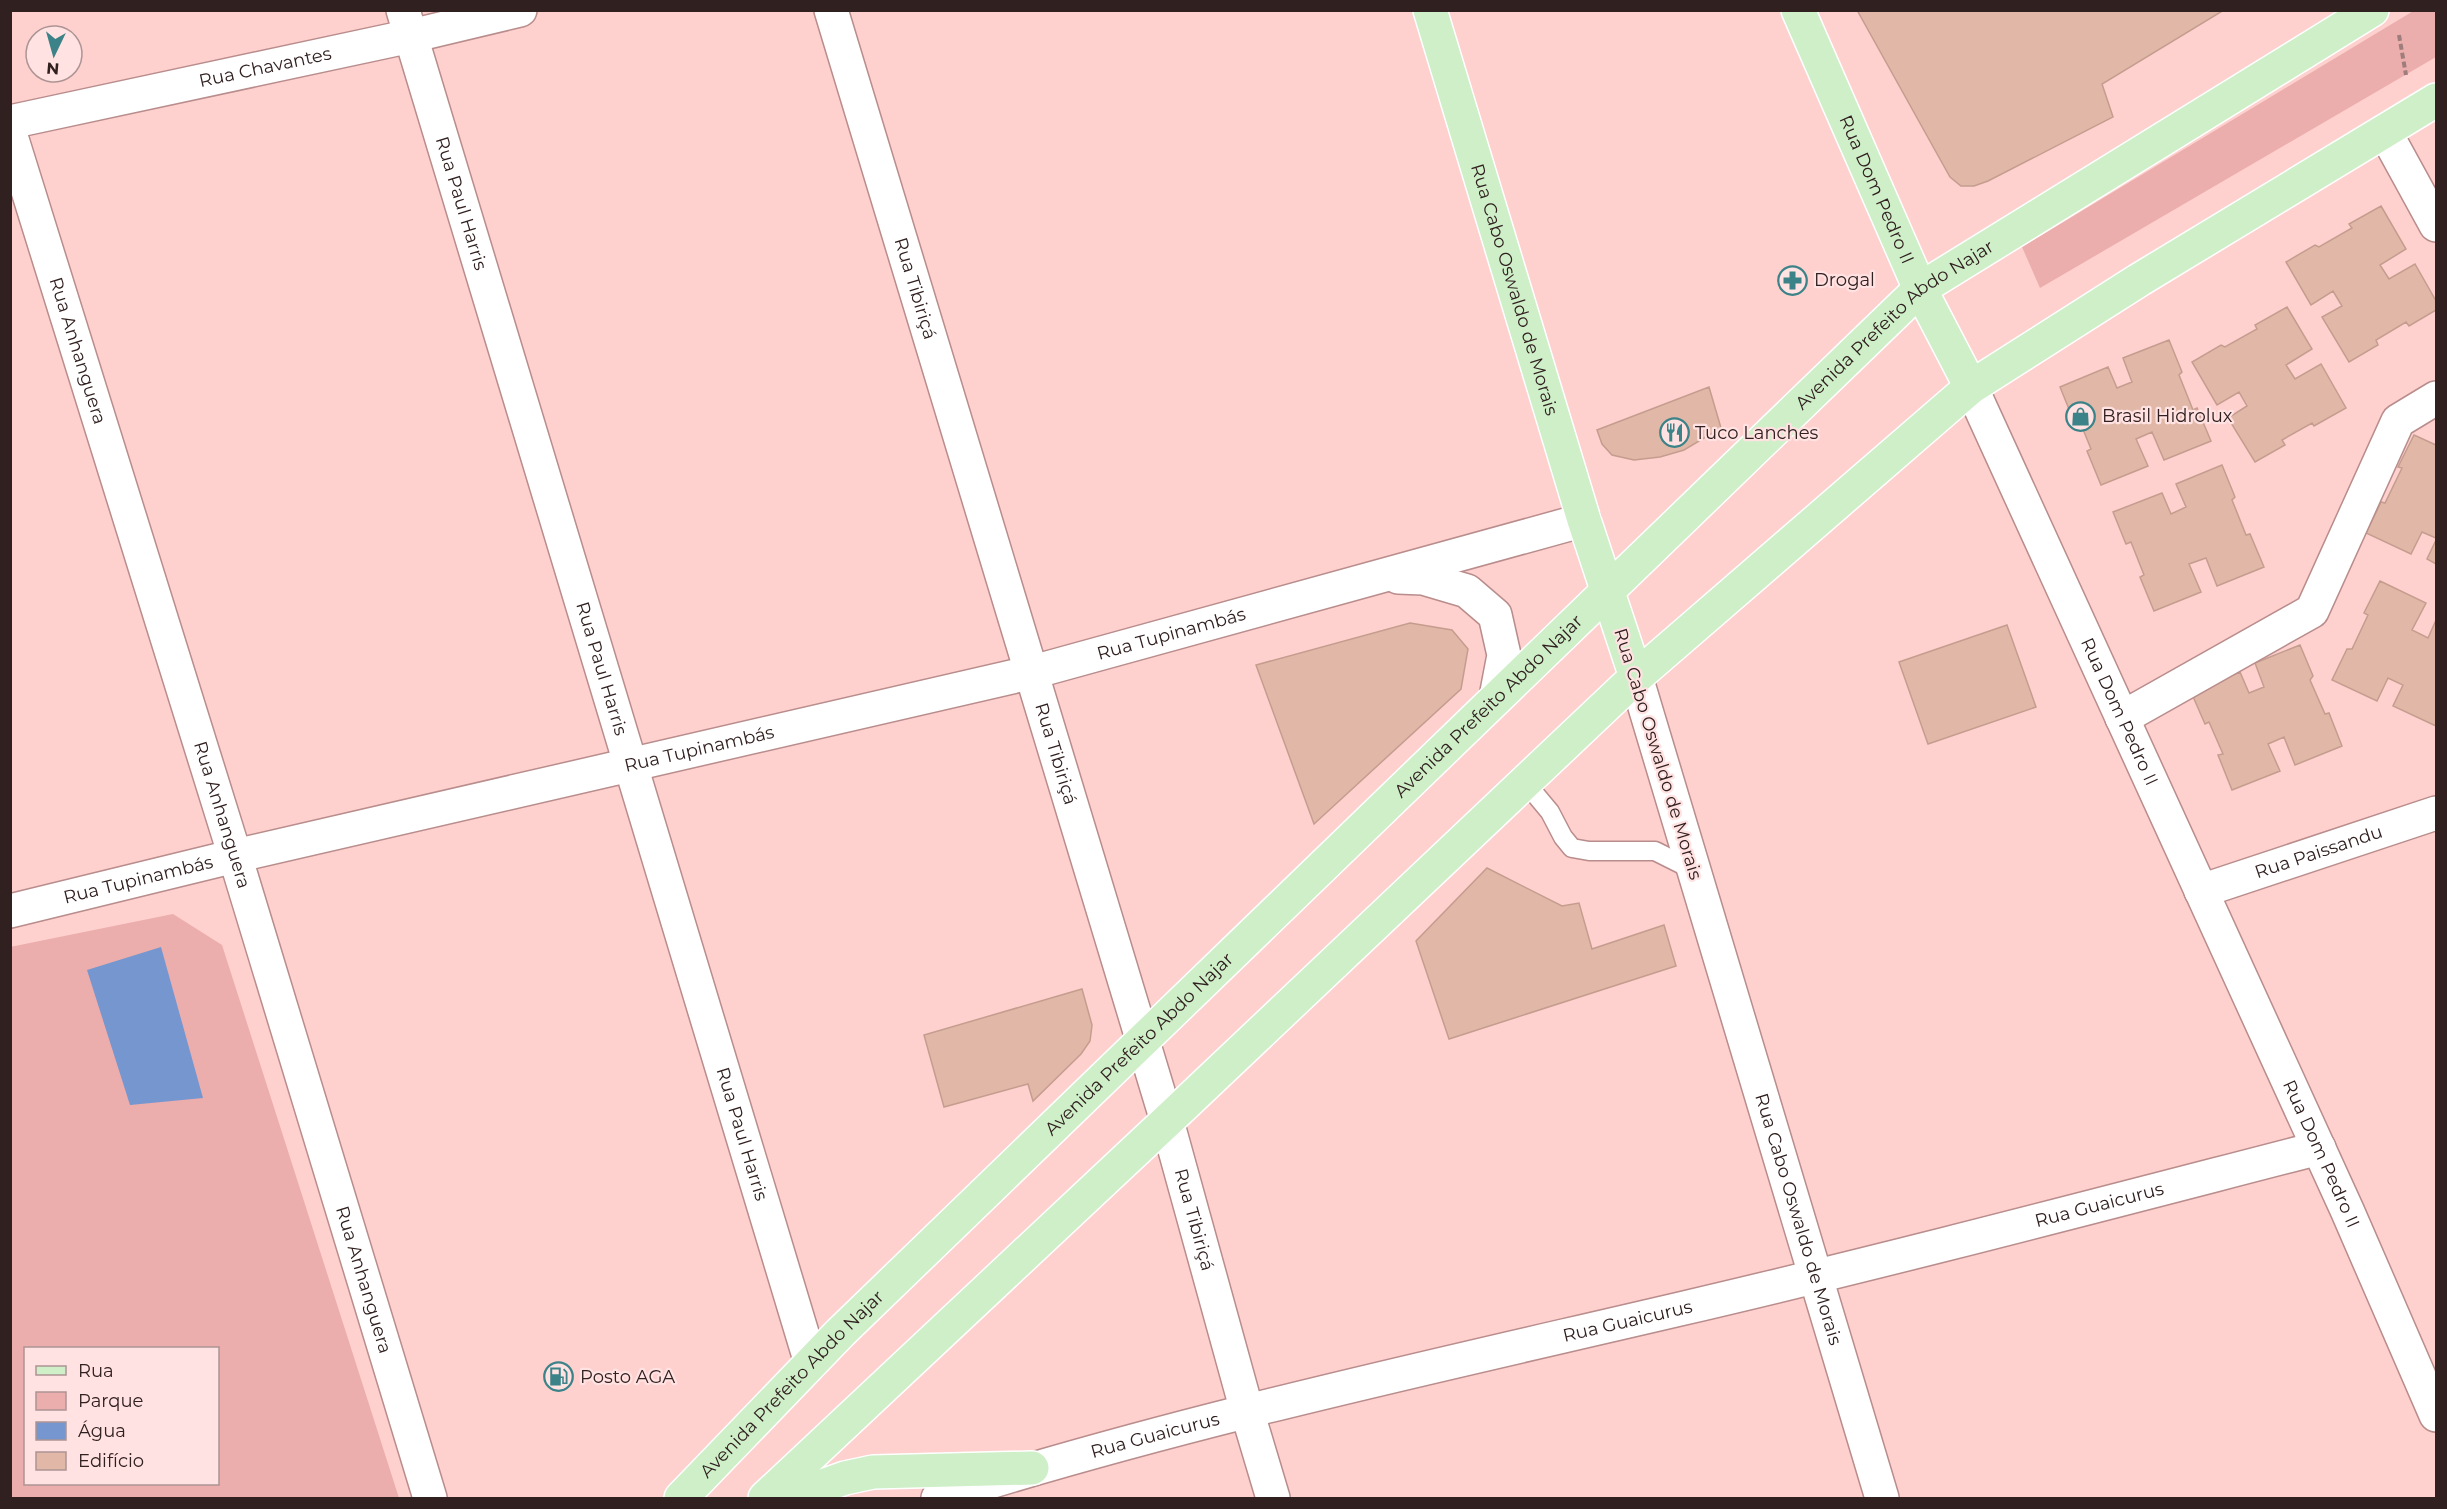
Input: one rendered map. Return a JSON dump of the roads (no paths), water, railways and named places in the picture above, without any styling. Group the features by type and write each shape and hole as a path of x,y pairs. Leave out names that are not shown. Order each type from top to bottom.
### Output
{"main road":[{"name":"Rua Cabo Oswaldo de Morais","path":"1430,10 1584,520 1635,676"},
{"name":"Rua Dom Pedro II","path":"1798,10 1920,289 1971,387"},
{"name":"Avenida Prefeito Abdo Najar","path":"681,1498 840,1333 1606,590 1920,289 2372,10"},
{"path":"765,1498 1167,1121 1635,676 1971,387 2139,280 2425,107"},
{"path":"796,1498 817,1488 873,1472 1032,1468"}],"street":[{"name":"Rua Chavantes","path":"10,122 407,23 520,10"},
{"name":"Rua Tibiriçá","path":"831,10 1167,1121 1273,1498"},
{"name":"Rua Paul Harris","path":"407,23 811,1363"},
{"path":"2385,132 2436,225"},
{"name":"Rua Anhanguera","path":"10,133 235,856 430,1498"},
{"name":"Rua Dom Pedro II","path":"1971,387 2319,1148 2426,1364 2436,1415"},
{"path":"2122,718 2312,611 2398,421 2436,398"},
{"name":"Rua Tupinambás","path":"10,911 235,856 1033,672 1584,520"},
{"name":"Rua Tupinambás","path":"1384,576 1423,578 1467,591 1495,615 1504,655 1496,697"},
{"name":"Rua Cabo Oswaldo de Morais","path":"1635,676 1882,1498"},
{"name":"Rua Paissandu","path":"2201,891 2436,813"},
{"name":"Rua Guaicurus","path":"938,1498 1032,1468 1247,1411 1817,1277 2319,1148"}],"lane":[{"path":"1525,782 1550,812 1563,837 1572,848 1589,851 1654,851 1694,871"}],"water":[{"path":"161,947 203,1098 130,1105 87,970"}],"place":[{"name":"Drogal","path":"1793,280"},
{"name":"Brasil Hidrolux","path":"2081,416"},
{"name":"Tuco Lanches","path":"1674,433"},
{"name":"Posto AGA","path":"559,1377"}]}
